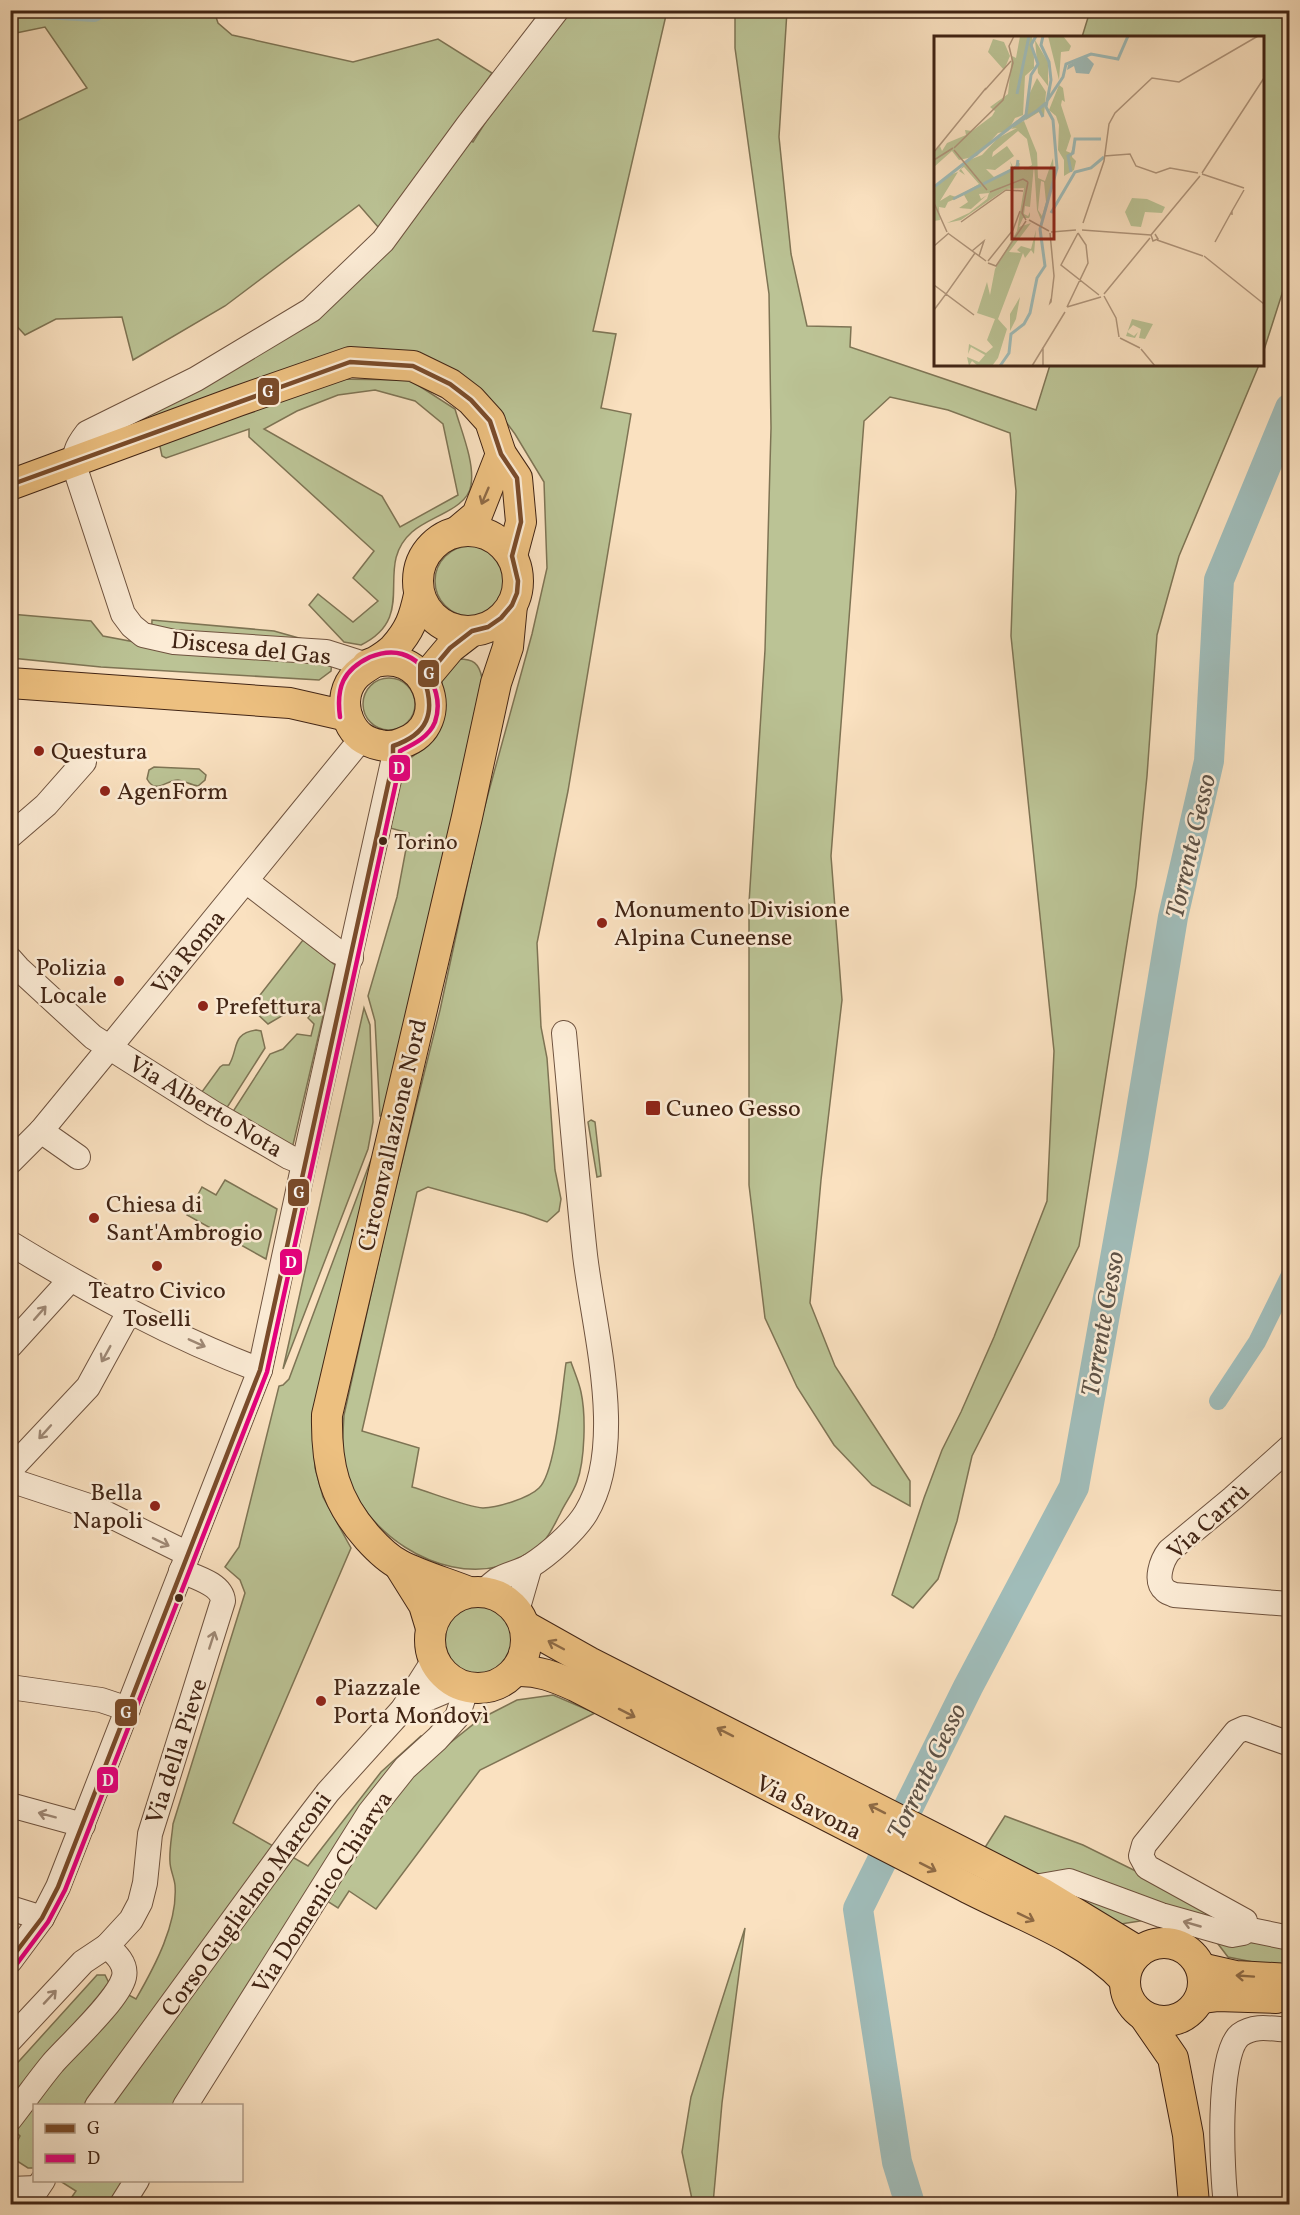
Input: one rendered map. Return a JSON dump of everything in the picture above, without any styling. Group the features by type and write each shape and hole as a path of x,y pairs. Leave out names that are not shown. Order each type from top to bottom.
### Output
{"main road":[{"path":"10,485 350,362 413,366 450,384 471,400 490,421 501,454 517,478 522,522 512,556"},
{"path":"458,531 477,514 501,454"},
{"path":"474,530 489,535 502,544 512,556 518,581 517,593 512,605 501,618 488,627 472,631 455,629 439,622 427,611 419,595 417,579 420,562 429,548 442,537 458,531 474,530"},
{"path":"352,714 355,675 392,650 412,625 419,595"},
{"name":"Circonvallazione Nord","path":"476,1592 399,1564 376,1547 352,1520 335,1488 329,1462 327,1415 496,683 508,647 512,605"},
{"path":"424,679 450,648 472,631"},
{"name":"Circonvallazione Nord","path":"472,631 488,648 496,683"},
{"path":"10,683 290,703 352,714 384,746 393,746 410,740 421,731 428,719 431,706 424,679 413,668 398,662 382,661 367,666"},
{"name":"Circonvallazione Nord","path":"399,1564 424,1605 431,1628"},
{"path":"476,1592 496,1594 508,1601 521,1618 527,1642 526,1650 516,1671 506,1680 480,1689 463,1686 449,1679 434,1660 429,1639 431,1628 436,1615 456,1597 476,1592"},
{"name":"Via Savona","path":"521,1618 580,1657 770,1772"},
{"name":"Via Savona","path":"516,1671 532,1670 551,1676 770,1772 979,1878 1041,1924 1094,1953 1112,1966 1124,1979"},
{"name":"Via Savona","path":"979,1878 1029,1887 1107,1931 1139,1952"},
{"path":"1173,2058 1193,2007 1204,1988 1201,1968 1193,1955 1181,1946 1167,1942 1152,1945 1139,1952 1129,1964 1124,1979 1126,1994 1132,2007 1143,2016 1173,2058 1188,2135 1194,2205"},
{"path":"1201,1968 1236,1976 1290,1979"},
{"path":"1143,2016 1157,2021 1171,2021 1217,1996 1290,1999"}],"street":[{"path":"73,461 77,446 87,433 196,379 311,310 383,241 468,125 557,10"},
{"name":"Discesa del Gas","path":"73,461 123,614 132,626 143,634 174,642 326,652 367,666"},
{"name":"Via Roma","path":"10,1162 41,1131 246,881 352,714"},
{"path":"10,1961 42,1918 58,1887 260,1370 393,762 393,746"},
{"path":"10,836 46,805 84,762"},
{"path":"246,881 337,951 351,958"},
{"name":"Via Alberto Nota","path":"10,959 83,1029 213,1113 289,1157 304,1163"},
{"path":"476,1592 530,1566 561,1541 585,1515 599,1486 605,1460 607,1437 604,1390 585,1256 564,1033"},
{"path":"41,1131 78,1157"},
{"path":"10,1243 70,1280 129,1312 260,1370"},
{"path":"10,1347 70,1280"},
{"path":"10,1470 88,1387 129,1312"},
{"name":"Via Carrù","path":"1290,1447 1169,1551 1162,1560 1160,1575 1161,1584 1165,1590 1174,1595 1290,1604"},
{"name":"Via della Pieve","path":"10,1480 95,1508 185,1563 216,1588 223,1597 150,1834 145,1883 140,1903 131,1920 107,1946 82,1962 10,2040"},
{"path":"521,1618 530,1566"},
{"name":"Corso Guglielmo Marconi","path":"98,2104 321,1801 364,1750 404,1709 434,1660"},
{"name":"Corso Guglielmo Marconi","path":"404,1709 463,1686"},
{"name":"Via Domenico Chiarva","path":"186,2104 370,1812 405,1768 457,1717 463,1686"},
{"path":"10,1688 101,1700 128,1709"},
{"path":"1029,1887 1069,1881 1161,1915 1232,1935 1243,1934 1246,1929 1245,1921 1147,1867 1141,1856 1144,1845 1236,1732 1245,1728 1290,1744"},
{"path":"10,1805 83,1825"},
{"path":"10,1908 42,1918"},
{"path":"1246,1929 1290,1938"},
{"path":"10,2119 54,2063 85,2031 124,1977 124,1966 117,1954 107,1946"},
{"path":"1226,2205 1222,2122 1229,2054 1239,2036 1256,2027 1290,2030"},
{"path":"38,2104 69,2063 85,2031"},
{"path":"10,2139 33,2111"},
{"path":"122,2205 136,2182"},
{"path":"10,2189 36,2191"}],"green space":[{"path":"11,11 214,11 218,23 232,35 353,62 438,39 492,73 451,132 473,142 507,88 566,11 667,11 593,331 616,334 601,408 631,414 568,791 537,943 541,1027 547,1058 555,1170 561,1199 559,1211 547,1222 428,1187 417,1192 362,1431 419,1448 412,1487 476,1507 489,1508 512,1502 534,1492 545,1479 554,1448 566,1363 571,1362 580,1388 584,1413 583,1450 577,1482 544,1541 524,1556 501,1566 477,1569 452,1567 428,1559 405,1547 385,1532 354,1492 344,1463 343,1436 344,1415 389,1214 440,1010 481,820 532,634 547,568 544,482 515,434 487,396 420,358 140,429 134,418 392,243 359,205 225,306 133,360 122,317 56,319 25,335 11,320 11,124 87,88 45,27 11,34"},
{"path":"735,11 787,11 779,137 791,254 807,326 851,327 850,347 1036,410 1050,366 1259,366 1179,556 1157,635 1136,886 1079,1246 972,1456 957,1521 938,1579 913,1608 892,1595 942,1450 994,1337 1047,1201 1054,1051 1011,636 1016,491 1010,433 948,410 890,397 864,421 831,856 842,1000 821,1180 810,1303 835,1366 910,1481 910,1506 872,1485 834,1445 797,1387 765,1318 749,1185 749,903 765,650 771,428 769,294 735,48"},
{"path":"1090,11 1289,11 1289,272 1264,350 1264,36 1082,36"},
{"path":"330,379 410,380 455,409 469,457 471,485 463,500 420,526 401,546 395,560 393,606 388,620 378,633 361,645 344,642 309,605 318,594 353,622 378,601 353,578 374,551 249,437 249,429 166,458 162,456 159,442","holes":["375,390 415,401 443,424 458,495 400,527 382,496 264,429 297,411 338,395"]},
{"path":"470,546 483,549 495,556 502,568 505,581 502,594 495,606 483,613 470,616 457,613 445,606 438,594 435,581 438,568 445,556 457,549"},
{"path":"10,614 91,621 103,636 151,645 152,620 274,631 313,642 332,661 331,671 319,680 101,667 11,658"},
{"path":"459,659 475,663 482,678 383,1116 380,1116 375,1021 368,996 397,897 409,833 390,828 402,772 407,762 426,747 437,733 444,706 441,679"},
{"path":"384,678 394,678 404,682 411,689 415,704 411,719 404,726 394,730 384,730 374,726 367,719 363,709 363,699 367,689 374,682"},
{"path":"154,767 199,769 206,775 205,780 198,786 178,780 154,786 147,779 149,770"},
{"path":"303,940 335,965 292,1149 234,1117 234,1110 270,1054 283,1049 297,1034 311,1036 314,1024 308,1018 314,1009 308,1004 297,1015 285,1014 268,1024 253,1010 253,1004"},
{"path":"364,1008 370,1025 373,1122 368,1149 283,1369"},
{"path":"256,1030 261,1031 265,1048 228,1106 222,1110 199,1096 220,1067 229,1065 239,1038"},
{"path":"591,1120 595,1122 601,1176 597,1177 588,1122"},
{"path":"374,1156 313,1433 315,1468 323,1497 351,1548 233,1823 308,1866 381,1772 421,1736 441,1750 480,1719 517,1700 553,1695 595,1713 480,1770 376,1909 349,1891 338,1908 313,1892 174,2104 33,2104 33,2168 28,2168 17,2161 15,2146 20,2136 11,2128 11,2070 97,1975 105,1975 110,1985 136,1999 164,1944 175,1899 170,1857 173,1824 245,1593 240,1580 225,1567 239,1547 279,1386 289,1379"},
{"path":"225,1180 277,1209 266,1259 187,1215 202,1187 216,1195"},
{"path":"477,1603 498,1609 508,1619 514,1640 508,1661 498,1671 477,1677 456,1671 446,1661 440,1640 446,1619 456,1609"},
{"path":"1005,1816 1083,1845 1235,1920 1238,1925 1037,1877 984,1849"},
{"path":"1072,1888 1159,1918 1121,1924 1055,1891"},
{"path":"745,1928 722,2103 713,2204 693,2204 682,2152 691,2097"},
{"path":"1215,1940 1289,1945 1289,1966 1268,1965 1228,1957"},
{"path":"62,2182 123,2182 108,2204 67,2204 76,2191"}],"waterway":[{"path":"44,10 94,13 100,10"},
{"name":"Torrente Gesso","path":"910,2204 897,2162 858,1909 968,1687 1074,1487 1133,1158 1173,917 1209,761 1219,580 1290,408"},
{"path":"1218,1401 1257,1342 1290,1275"}],"transit line":[{"name":"G","path":"10,485 350,362 413,366 450,384 471,400 490,421 501,454 517,478 521,522 512,556 518,581 517,593 512,605 501,618 488,627 472,631 450,648 424,679 429,702 426,721 414,735 393,746 393,762 260,1370 58,1887 42,1918 10,1960"},
{"name":"D","path":"16,1965 48,1922 65,1890 267,1372 400,764 400,751 421,740 435,722 437,702 432,681 419,664 402,654 386,653 370,657 353,668 343,681 339,697 340,717"}],"place":[{"name":"Questura","path":"39,751"},
{"name":"AgenForm","path":"105,791"},
{"name":"Torino","path":"383,841"},
{"name":"Monumento Divisione Alpina Cuneense","path":"602,923"},
{"name":"Polizia Locale","path":"119,981"},
{"name":"Prefettura","path":"203,1006"},
{"name":"Cuneo Gesso","path":"653,1108"},
{"name":"Chiesa di Sant'Ambrogio","path":"94,1218"},
{"name":"Teatro Civico Toselli","path":"157,1266"},
{"name":"Bella Napoli","path":"155,1506"},
{"name":"Piazzale Porta Mondovì","path":"321,1701"}]}
